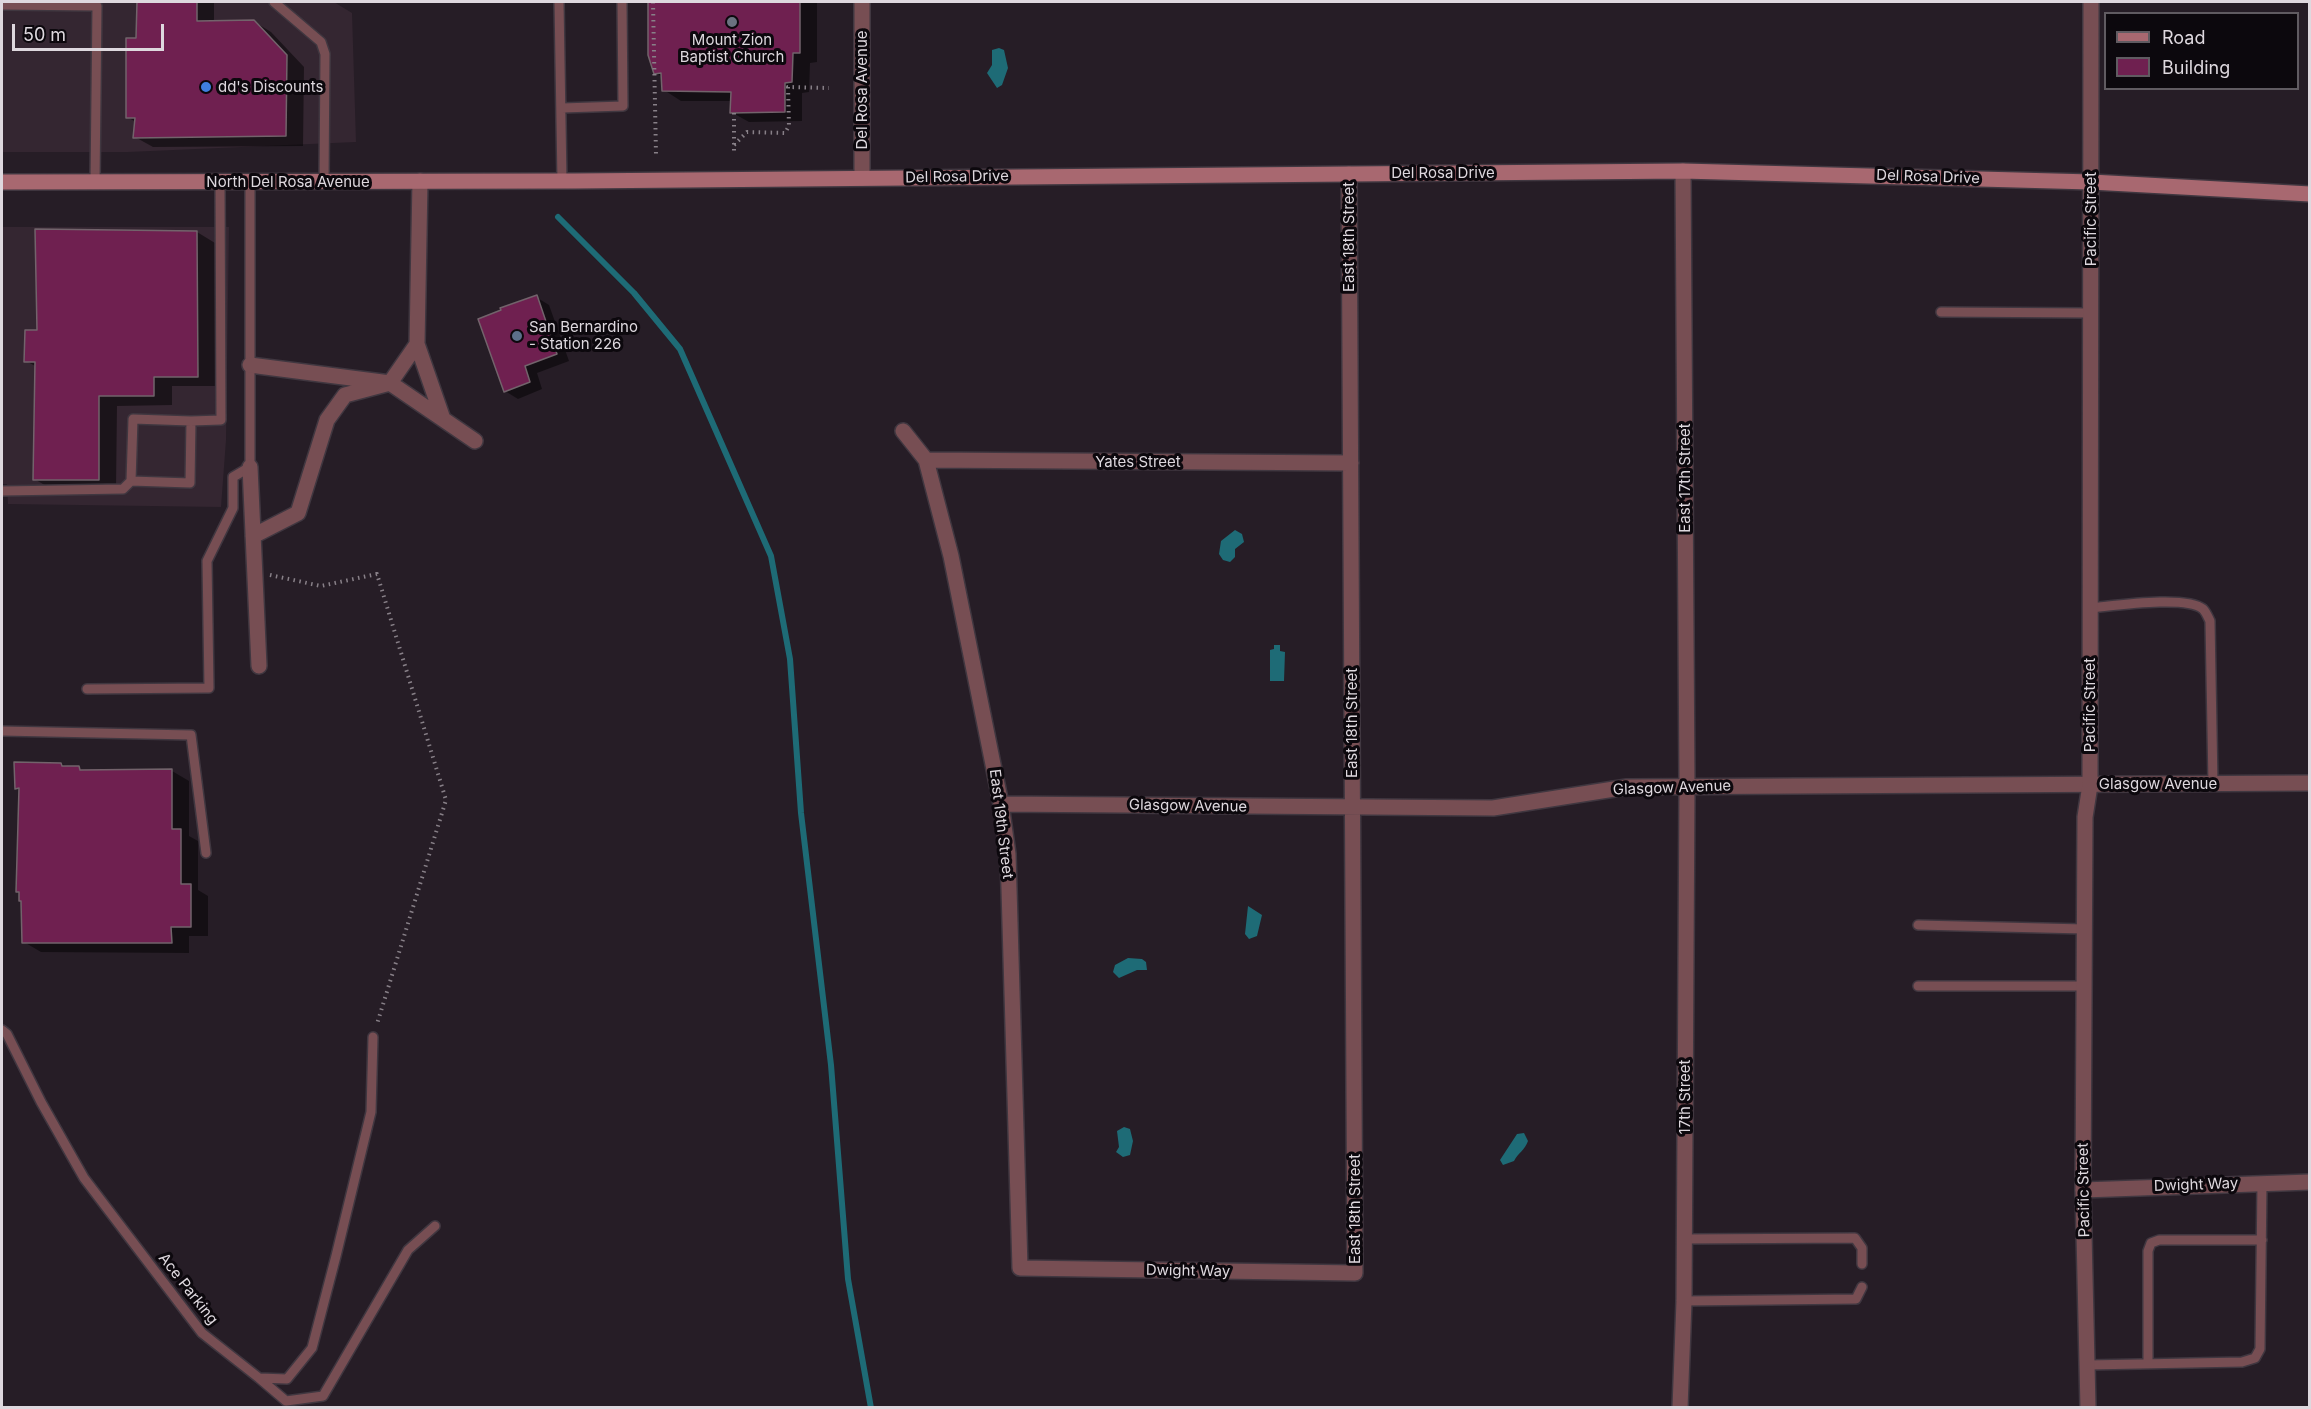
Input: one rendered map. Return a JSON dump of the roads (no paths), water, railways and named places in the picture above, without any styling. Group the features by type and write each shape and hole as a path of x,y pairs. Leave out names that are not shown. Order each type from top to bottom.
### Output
{"main road":[{"name":"Del Rosa Drive","path":"568,181 1683,171 2091,182 2310,194"},
{"name":"North Del Rosa Avenue","path":"2,182 568,181"}],"street":[{"name":"Del Rosa Avenue","path":"862,2 862,178"},
{"name":"Pacific Street","path":"2088,1407 2083,1190 2085,817 2090,785 2091,2"},
{"name":"East 17th Street","path":"1683,171 1687,786"},
{"name":"East 18th Street","path":"1349,174 1355,1273"},
{"path":"420,181 417,344 443,419"},
{"path":"253,536 298,513 327,420 345,395 390,383 417,344"},
{"path":"250,365 390,383 475,441"},
{"name":"East 19th Street","path":"903,431 926,460 951,556 1001,804 1008,854 1020,1268"},
{"name":"Yates Street","path":"926,460 1351,463"},
{"path":"250,467 259,666"},
{"name":"Glasgow Avenue","path":"1001,804 1493,808 1628,787 2310,783"},
{"name":"17th Street","path":"1680,1407 1684,1301 1687,786"},
{"name":"Dwight Way","path":"2083,1190 2310,1182"},
{"name":"Dwight Way","path":"1020,1268 1355,1273"}],"lane":[{"path":"274,2 321,42 325,54 324,182"},
{"path":"559,2 562,108 568,181"},
{"path":"562,108 623,106 622,2"},
{"path":"2,5 97,4 95,182"},
{"path":"2,491 123,489 131,481 133,419 221,420 220,182"},
{"path":"87,689 209,688 207,561 233,508 233,477 250,467 250,182"},
{"path":"1941,312 2091,313"},
{"path":"131,481 190,483 191,421"},
{"path":"2090,608 2153,602 2196,604 2204,610 2210,621 2213,784"},
{"path":"2,731 191,735 206,853"},
{"path":"1918,926 2084,929"},
{"path":"1918,986 2084,986"},
{"name":"Ace Parking","path":"2,1030 7,1034 41,1102 84,1178 202,1333 286,1401 323,1396 408,1250 435,1226"},
{"path":"259,1378 287,1379 312,1348 371,1112 373,1037"},
{"path":"2088,1365 2242,1362 2254,1358 2260,1349 2262,1183"},
{"path":"1684,1239 1855,1238 1862,1248 1862,1264"},
{"path":"2148,1363 2148,1251 2151,1243 2159,1240 2262,1240"},
{"path":"1684,1301 1856,1299 1862,1287"}],"water":[{"path":"999,48 1004,50 1008,68 1002,85 997,88 987,73 992,65 992,50"},
{"path":"1235,530 1242,534 1244,542 1235,549 1235,557 1230,562 1223,560 1219,554 1221,541"},
{"path":"1274,645 1280,645 1280,651 1285,652 1284,681 1270,681 1270,650 1274,649"},
{"path":"1248,906 1262,915 1257,936 1249,939 1245,934"},
{"path":"1128,958 1142,959 1146,962 1147,970 1137,970 1119,978 1113,972 1115,965"},
{"path":"1124,1127 1130,1129 1133,1141 1130,1155 1123,1157 1116,1152 1119,1147 1117,1131"},
{"path":"1524,1133 1528,1141 1525,1147 1514,1161 1503,1165 1500,1160 1517,1134"}],"waterway":[{"path":"558,217 634,293 680,349 771,556 790,659 801,813 831,1065 848,1279 871,1408"}],"place":[{"name":"Mount Zion Baptist Church","path":"732,22"},
{"name":"dd's Discounts","path":"206,87"},
{"name":"San Bernardino - Station 226","path":"517,336"}]}
